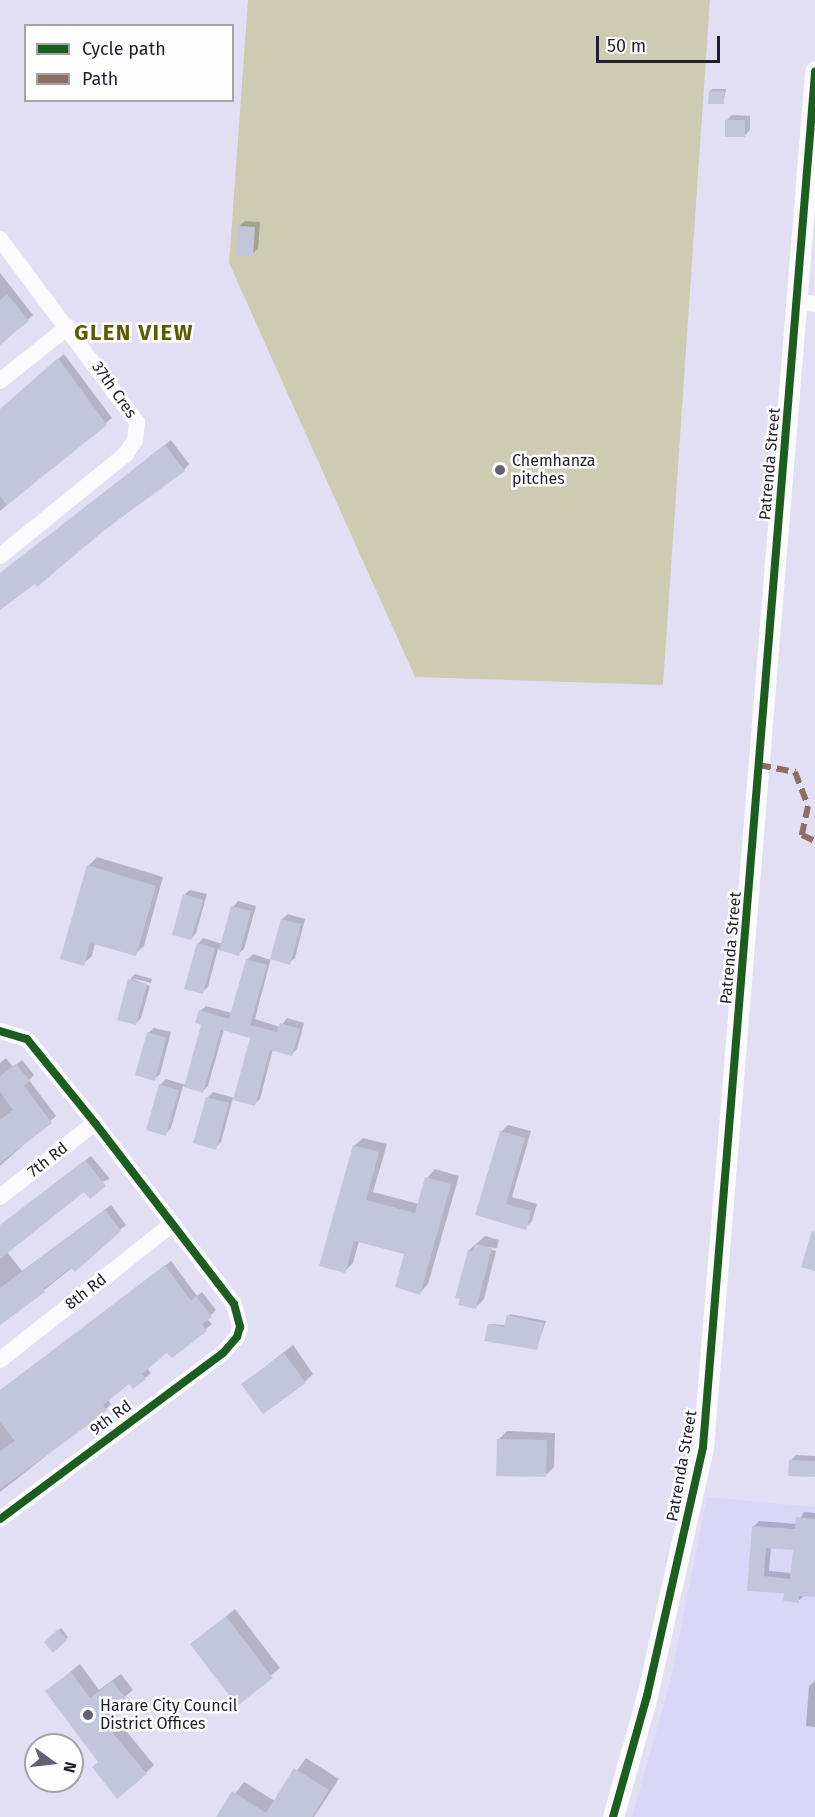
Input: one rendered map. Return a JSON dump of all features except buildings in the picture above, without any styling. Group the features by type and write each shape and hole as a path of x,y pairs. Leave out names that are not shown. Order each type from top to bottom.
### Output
{"street":[{"name":"Patrenda Street","path":"613,1817 647,1696 703,1447 806,303 815,72"},
{"name":"37th Cres","path":"0,239 130,409 137,422 135,440 126,454 0,556"},
{"path":"0,381 68,327"},
{"path":"0,1031 27,1039 172,1224"},
{"name":"7th Rd","path":"0,1197 95,1123"},
{"name":"9th Rd","path":"0,1519 223,1353 237,1337 239,1315 234,1304 172,1224"},
{"name":"8th Rd","path":"0,1360 172,1224"}],"shaded area":[{"path":"707,1497 815,1507 815,1817 632,1817 670,1682"}],"green space":[{"name":"Chemhanza pitches","path":"248,0 710,0 663,685 415,677 229,263"}],"marked path":[{"path":"759,765 795,772 808,806 802,835 815,841"}],"cycle path":[{"path":"613,1817 647,1696 703,1447 815,72"},
{"path":"0,1031 27,1039 95,1123 234,1304 240,1327 237,1337 223,1353 0,1519"}],"place":[{"name":"Chemhanza pitches","path":"500,470"},
{"name":"Harare City Council District Offices","path":"88,1715"}],"district":[{"name":"GLEN VIEW","path":"134,333"}]}
